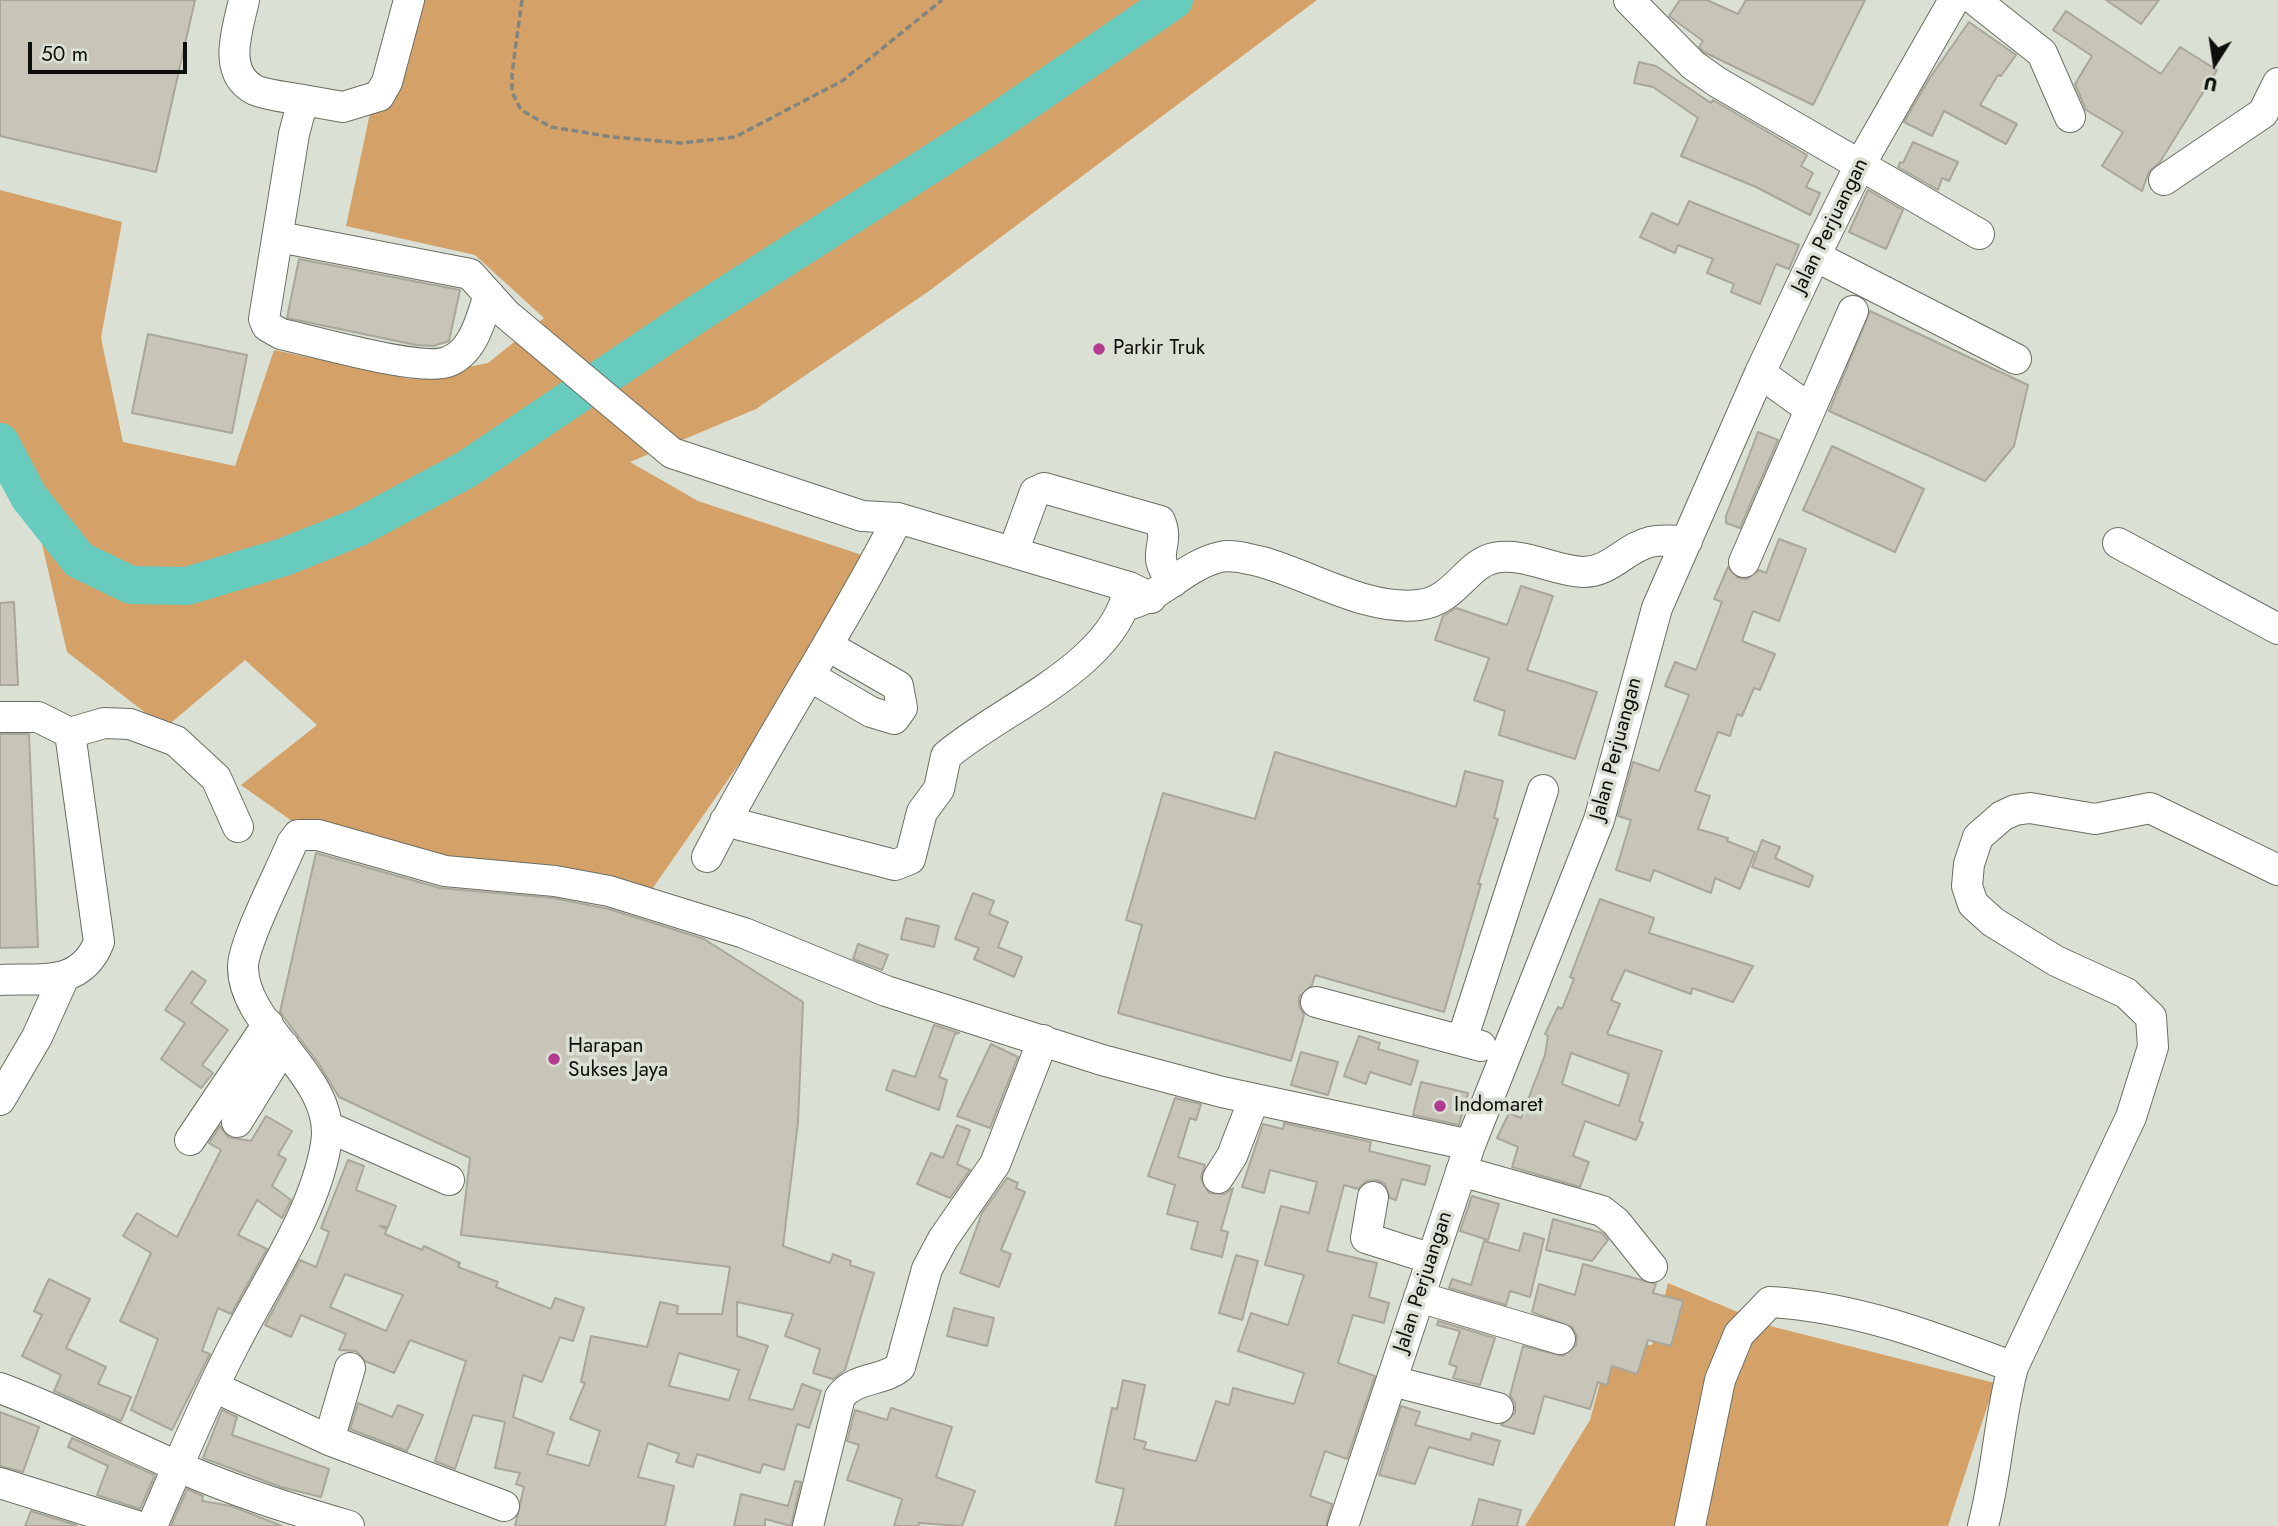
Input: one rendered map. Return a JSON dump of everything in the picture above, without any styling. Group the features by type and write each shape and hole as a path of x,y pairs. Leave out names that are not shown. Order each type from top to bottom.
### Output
{"street":[{"path":"244,0 234,48 235,66 254,89 343,107 379,96 387,82 409,0"},
{"path":"1629,0 1693,65 1979,234"},
{"name":"Jalan Perjuangan","path":"1343,1526 1465,1158 1504,1052 1599,820 1650,629 1763,357 1861,163 1954,0"},
{"path":"1975,0 2042,53 2070,117"},
{"path":"2164,180 2270,117 2278,83"},
{"path":"303,100 294,134 264,319 272,331 422,364 448,362 473,339 497,304"},
{"path":"279,237 470,274 497,304 672,453 893,526 1145,593 1197,565 1221,557 1239,556 1297,572 1385,606 1422,605 1452,592 1472,570 1492,559 1513,557 1583,572 1615,564 1628,551 1651,541 1687,541"},
{"path":"1815,256 2016,359"},
{"path":"1744,562 1853,311"},
{"path":"1763,357 1810,409"},
{"path":"725,821 895,865 904,864 910,859 922,812 939,789 946,756 1048,687 1112,630 1145,593 1161,568 1164,529 1160,521 1044,488 1035,492 1013,552"},
{"path":"893,526 1013,552 1145,593"},
{"path":"707,857 725,821 811,677 893,526"},
{"path":"2118,543 2278,629"},
{"path":"811,677 871,712 894,719 902,708 898,686 828,646"},
{"path":"0,717 38,717 70,733 104,723 130,724 176,741 216,778 238,827"},
{"path":"0,980 64,977 87,964 99,942 70,733"},
{"path":"1462,1040 1543,790"},
{"path":"1983,1526 2001,1442 2003,1406 2013,1367 2131,1117 2153,1047 2151,1017 2126,993 2056,961 1993,922 1973,904 1968,886 1969,864 1978,837 2002,816 2014,810 2031,808 2095,819 2150,808 2278,870"},
{"path":"152,1526 214,1387 304,1212 326,1145 328,1127 319,1097 247,989 243,963 292,843 298,835 306,833 444,872 555,881 609,891 744,933 886,991 1157,1076 1254,1099 1465,1158 1601,1211 1616,1222 1652,1267"},
{"path":"0,1100 37,1037 64,977"},
{"path":"1315,1002 1504,1052"},
{"path":"237,1122 276,1035"},
{"path":"190,1140 276,1035"},
{"path":"808,1526 840,1397 852,1384 894,1372 900,1367 928,1269 943,1239 995,1164 1012,1126 1043,1040"},
{"path":"1218,1178 1232,1156 1254,1099"},
{"path":"328,1127 449,1180"},
{"path":"1373,1197 1366,1238 1432,1259"},
{"path":"1419,1297 1560,1339"},
{"path":"1690,1526 1720,1380 1739,1334 1770,1302 1817,1305 1913,1329 2013,1367"},
{"path":"330,1440 350,1368"},
{"path":"1392,1381 1498,1408"},
{"path":"214,1387 330,1440 504,1506"},
{"path":"0,1388 86,1422 178,1466 274,1504 349,1526"},
{"path":"0,1483 137,1526"}],"path":[{"path":"522,0 512,73 512,92 521,110 551,127 612,137 681,143 735,137 842,82 942,0"}],"shaded area":[{"path":"394,0 1317,0 929,291 756,409 630,462 698,501 862,555 802,673 646,898 333,850 241,785 317,725 245,660 165,728 67,652 32,501 0,441 0,190 122,222 101,338 123,442 235,466 274,350 410,379 488,363 544,318 475,255 346,226","holes":["940,156 907,180 680,325"]},
{"path":"1668,1283 1774,1327 1995,1383 1948,1526 1525,1526 1590,1420 1611,1342 1652,1345"}],"building":[{"path":"0,0 195,0 156,172 0,136"},
{"path":"1680,0 1707,0 1738,14 1746,0 1865,0 1813,105 1704,52 1699,47 1703,41 1669,16"},
{"path":"2106,0 2159,0 2141,24"},
{"path":"2066,11 2161,74 2180,47 2217,70 2160,162 2149,172 2142,191 2102,166 2123,132 2086,110 2075,84 2092,56 2053,30"},
{"path":"1969,22 2016,55 2001,76 1998,75 1980,105 2017,124 2006,144 1944,111 1932,136 1904,122 1929,79"},
{"path":"1639,62 1656,66 1711,103 1713,100 1807,155 1801,166 1813,173 1806,187 1820,193 1810,215 1756,187 1681,156 1698,118 1653,87 1634,83"},
{"path":"1913,142 1958,162 1949,181 1942,178 1938,190 1898,167 1900,162 1903,163"},
{"path":"1868,190 1903,210 1886,249 1849,232"},
{"path":"1689,201 1799,245 1789,269 1776,264 1760,304 1731,292 1734,284 1707,273 1713,259 1678,245 1675,253 1640,237 1652,213 1678,225"},
{"path":"299,259 460,290 449,341 433,346 416,345 287,318"},
{"path":"1870,311 2028,385 2014,446 1985,481 1829,411"},
{"path":"148,334 247,355 232,433 132,413"},
{"path":"1758,432 1778,440 1740,528 1726,523 1726,516"},
{"path":"1832,446 1924,489 1895,552 1803,510"},
{"path":"1779,539 1806,549 1779,621 1753,611 1742,641 1775,654 1760,690 1754,688 1742,716 1737,714 1730,736 1718,732 1695,791 1710,796 1698,829 1728,838 1727,841 1755,852 1740,889 1715,878 1711,893 1654,870 1650,881 1616,870 1631,820 1618,816 1633,762 1659,771 1689,695 1665,686 1675,662 1696,670 1722,602 1714,599 1728,567 1738,578 1747,579 1759,570 1766,573"},
{"path":"1521,586 1553,596 1527,670 1597,692 1575,759 1499,735 1505,711 1474,700 1489,658 1435,640 1443,616 1456,608 1507,625"},
{"path":"14,602 18,685 0,685 0,603"},
{"path":"0,734 29,734 38,947 0,948"},
{"path":"1275,752 1456,807 1465,771 1503,781 1494,818 1498,819 1444,1012 1315,975 1312,985 1299,997 1299,1006 1304,1015 1291,1061 1118,1013 1142,925 1126,920 1163,793 1255,819"},
{"path":"1762,840 1780,847 1775,858 1813,876 1809,887 1752,867"},
{"name":"Harapan Sukses Jaya","path":"316,853 440,888 553,898 609,909 704,939 803,1002 798,1122 783,1246 830,1263 833,1254 851,1261 850,1265 874,1273 845,1370 833,1379 813,1373 820,1349 785,1336 793,1314 737,1302 737,1336 768,1346 749,1399 793,1410 802,1384 821,1391 809,1428 797,1424 784,1470 763,1464 760,1473 697,1454 693,1467 676,1462 679,1454 648,1443 638,1477 674,1486 665,1526 515,1526 524,1487 516,1484 520,1473 495,1468 505,1422 473,1415 455,1469 435,1461 466,1361 410,1340 394,1373 365,1361 356,1351 339,1350 346,1334 301,1315 291,1337 265,1325 300,1260 316,1267 329,1232 321,1228 348,1160 364,1166 356,1190 396,1206 388,1227 380,1226 387,1229 385,1234 422,1250 424,1246 460,1263 458,1267 498,1282 496,1287 551,1309 555,1298 584,1308 573,1341 560,1337 542,1382 523,1375 513,1417 554,1433 547,1454 589,1466 600,1431 570,1419 585,1383 581,1382 591,1336 647,1347 660,1302 678,1306 677,1314 722,1314 730,1267 461,1235 470,1158 339,1097 319,1064 280,1012","holes":["345,1274 403,1295 386,1331 330,1307","679,1353 739,1370 729,1400 669,1386"]},
{"path":"973,893 994,901 989,914 1008,922 998,947 1022,957 1014,977 974,959 979,948 955,939"},
{"path":"1600,899 1654,918 1649,933 1753,966 1733,1002 1692,988 1691,994 1625,970 1611,1000 1620,1004 1607,1034 1662,1051 1639,1121 1643,1123 1636,1140 1585,1121 1573,1156 1589,1162 1580,1187 1512,1167 1518,1147 1497,1138 1509,1113 1521,1118 1545,1055 1548,1036 1545,1034 1558,1007 1562,1009 1574,979 1570,977","holes":["1571,1053 1629,1074 1619,1106 1562,1084"]},
{"path":"906,918 939,926 934,947 901,939"},
{"path":"858,944 888,955 882,970 853,959"},
{"path":"192,971 206,981 191,1003 228,1030 202,1065 213,1073 201,1088 161,1059 185,1023 165,1010"},
{"path":"934,1025 959,1033 955,1034 939,1077 947,1080 939,1110 886,1090 893,1070 915,1077"},
{"path":"1359,1036 1380,1043 1378,1049 1418,1061 1411,1085 1370,1072 1366,1084 1344,1076"},
{"path":"991,1044 1018,1057 990,1128 957,1116"},
{"path":"1301,1052 1338,1062 1328,1095 1291,1085"},
{"name":"Indomaret","path":"1421,1082 1468,1093 1459,1125 1413,1115"},
{"path":"1175,1098 1201,1104 1196,1120 1190,1118 1178,1157 1205,1165 1201,1178 1209,1193 1225,1194 1233,1188 1221,1230 1228,1232 1222,1257 1191,1249 1198,1222 1167,1214 1175,1185 1148,1176"},
{"path":"266,1116 292,1131 278,1155 286,1159 272,1186 291,1200 282,1218 257,1200 238,1235 267,1249 231,1314 218,1308 202,1351 210,1354 172,1430 131,1410 158,1339 120,1321 151,1253 123,1236 137,1213 177,1237 221,1150 209,1143 220,1126 228,1137 251,1141"},
{"path":"1284,1123 1371,1142 1369,1151 1430,1166 1425,1185 1402,1179 1396,1200 1390,1198 1385,1184 1377,1180 1366,1181 1358,1189 1344,1185 1327,1251 1377,1263 1369,1297 1389,1303 1384,1323 1353,1315 1338,1363 1375,1376 1347,1459 1325,1451 1310,1496 1332,1504 1326,1526 1115,1526 1124,1489 1096,1482 1112,1408 1117,1409 1123,1380 1145,1385 1134,1439 1146,1442 1144,1449 1196,1461 1216,1401 1229,1405 1233,1388 1294,1404 1304,1373 1238,1351 1251,1313 1288,1325 1304,1275 1265,1265 1281,1206 1309,1213 1317,1182 1270,1170 1264,1193 1242,1187 1263,1124 1283,1129"},
{"path":"957,1125 970,1130 957,1164 970,1170 950,1198 917,1184 931,1153 943,1158"},
{"path":"1007,1178 1018,1183 1016,1188 1025,1192 1001,1250 1011,1254 999,1287 960,1273 982,1213"},
{"path":"1472,1196 1499,1204 1488,1240 1460,1231"},
{"path":"1553,1219 1602,1233 1608,1240 1592,1261 1546,1250"},
{"path":"1524,1233 1544,1239 1530,1297 1510,1291 1506,1305 1449,1288 1452,1279 1471,1285 1484,1241 1519,1251"},
{"path":"1236,1255 1258,1261 1242,1320 1219,1313"},
{"path":"1583,1264 1656,1284 1653,1293 1683,1301 1671,1346 1648,1340 1637,1374 1612,1366 1607,1385 1598,1382 1590,1409 1544,1396 1534,1434 1501,1425 1515,1413 1515,1403 1510,1395 1523,1346 1563,1356 1576,1345 1577,1336 1572,1327 1532,1312 1539,1284 1575,1295"},
{"path":"49,1279 90,1299 66,1348 106,1367 98,1384 131,1397 121,1421 54,1391 61,1375 22,1356 42,1315 34,1311"},
{"path":"954,1308 994,1318 987,1346 947,1336"},
{"path":"1438,1321 1495,1338 1480,1385 1453,1378 1457,1367 1449,1364 1460,1331 1437,1325"},
{"path":"358,1403 392,1417 398,1405 423,1415 407,1451 350,1429"},
{"path":"1401,1406 1420,1412 1415,1425 1470,1440 1472,1433 1500,1441 1493,1465 1429,1447 1415,1484 1379,1475"},
{"path":"891,1408 952,1427 936,1477 975,1491 962,1526 919,1523 918,1526 894,1526 902,1499 847,1480 859,1445 847,1441 855,1410 887,1420"},
{"path":"222,1410 237,1417 232,1435 329,1469 321,1497 281,1487 203,1458"},
{"path":"0,1412 39,1427 23,1472 0,1466"},
{"path":"72,1438 155,1475 140,1509 97,1495 108,1466 68,1447"},
{"path":"795,1481 801,1482 791,1526 765,1519 765,1526 734,1526 741,1494 788,1506"},
{"path":"187,1489 203,1496 202,1501 231,1506 282,1526 171,1526"},
{"path":"1479,1499 1521,1510 1517,1526 1472,1526"},
{"path":"31,1511 76,1525 77,1526 25,1526"}],"waterway":[{"path":"0,442 29,497 79,560 131,585 187,586 284,557 359,527 467,469 697,314 989,127 1174,0"}],"place":[{"name":"Parkir Truk","path":"1099,349"},
{"name":"Harapan Sukses Jaya","path":"554,1059"},
{"name":"Indomaret","path":"1440,1106"}]}
